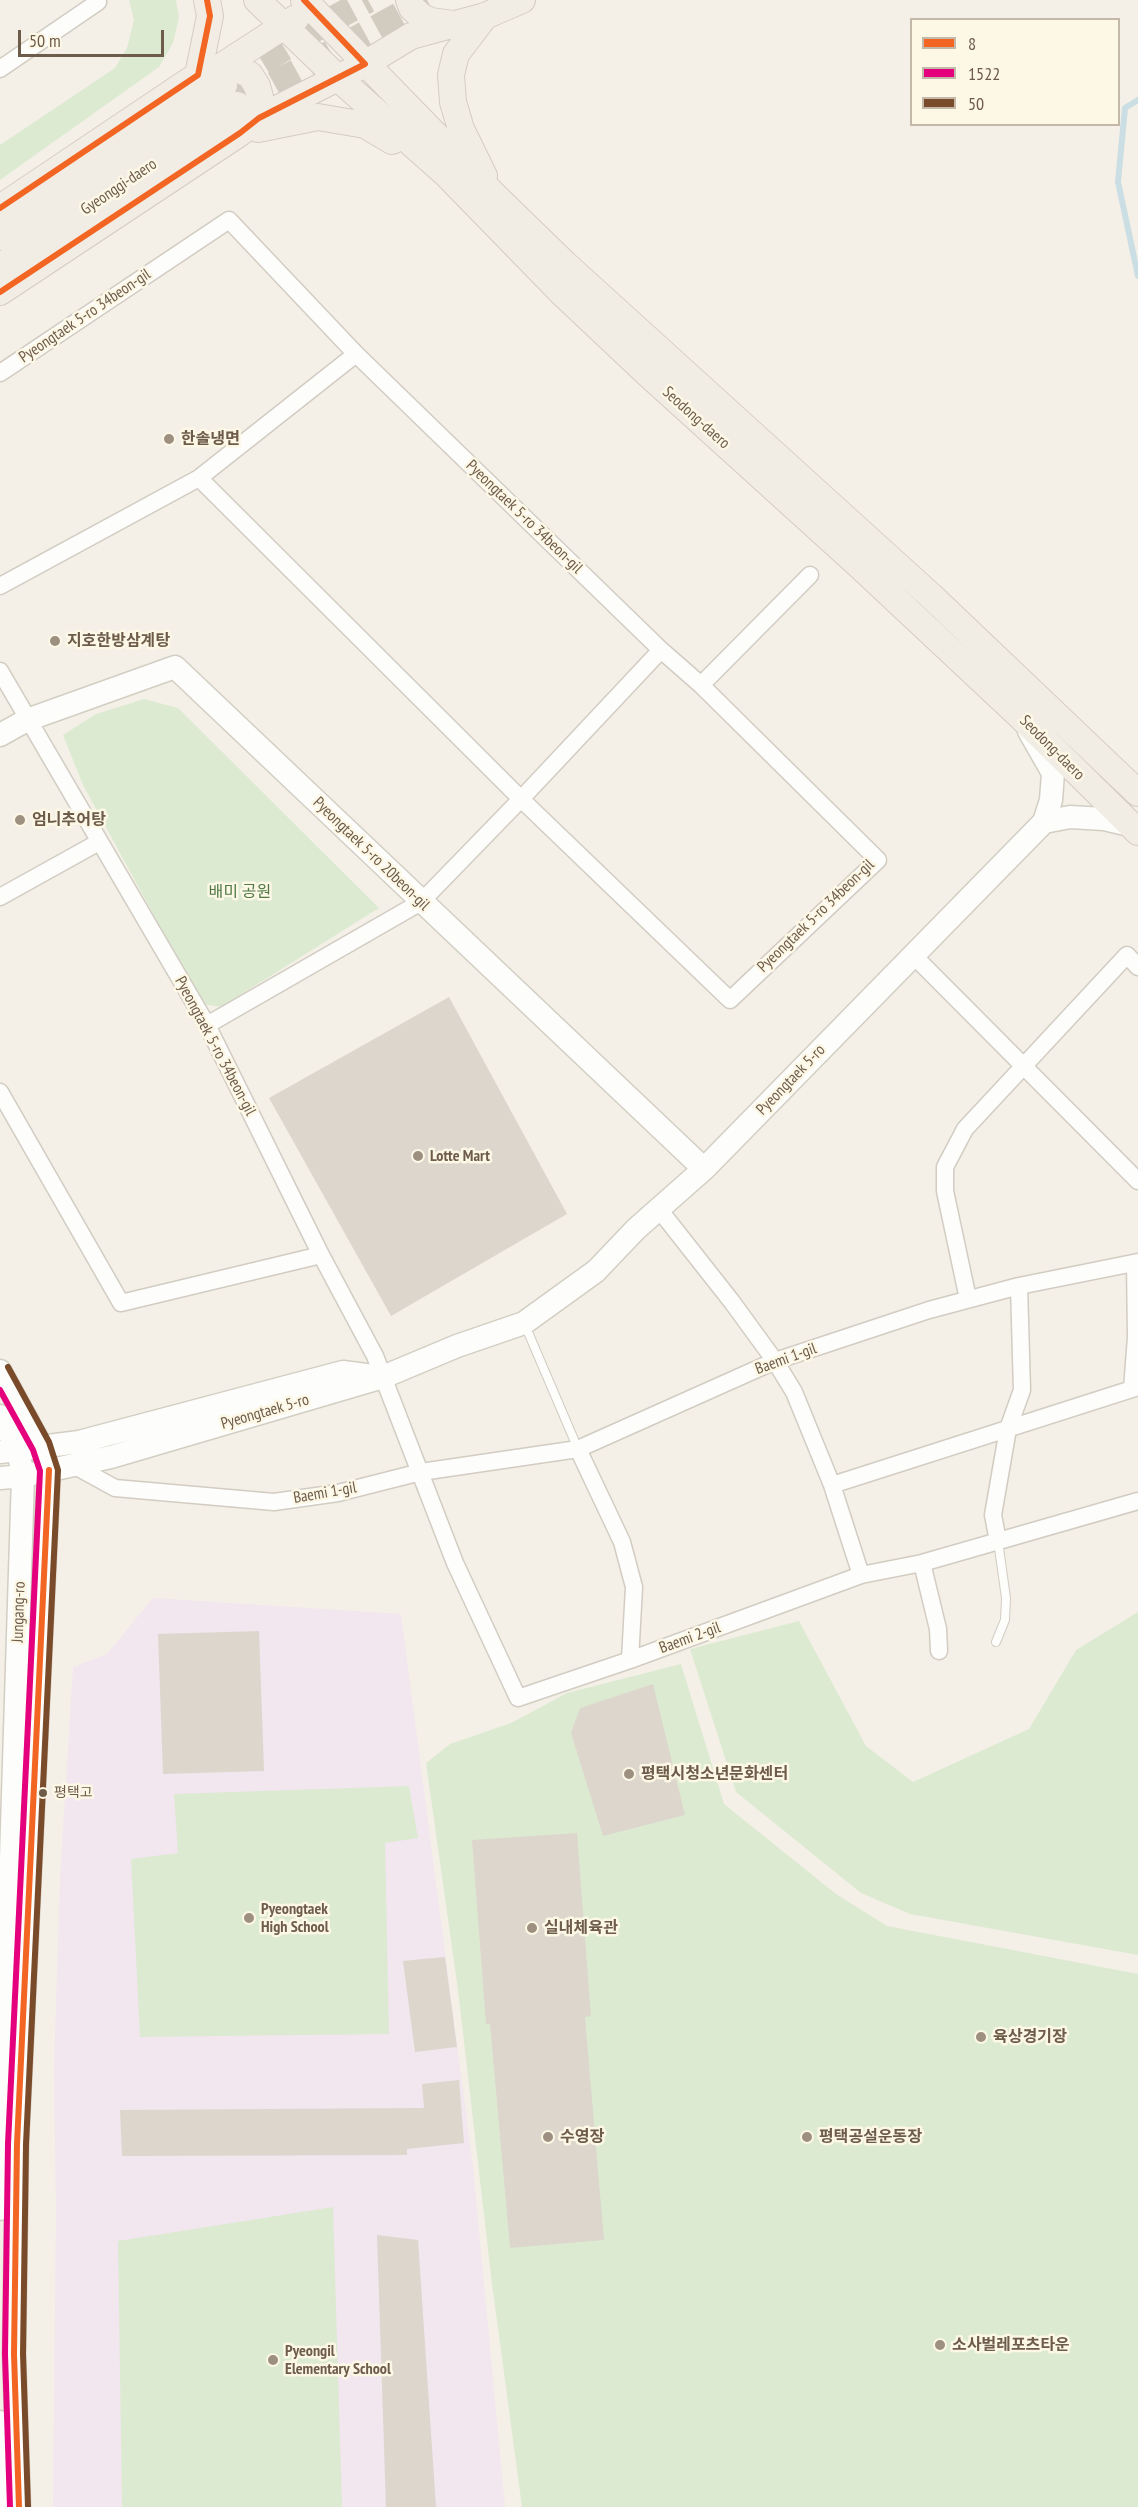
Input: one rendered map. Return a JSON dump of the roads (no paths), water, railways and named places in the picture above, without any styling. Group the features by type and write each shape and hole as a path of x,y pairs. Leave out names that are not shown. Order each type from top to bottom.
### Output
{"main road":[{"path":"207,0 219,83"},
{"name":"Seodong-daero","path":"257,0 338,78 446,174 608,337 860,566 1019,715 1134,828"},
{"path":"409,0 412,8 431,21 454,24"},
{"path":"0,292 250,125 365,64 411,36 485,16 522,0"},
{"path":"0,208 219,83 312,2"},
{"name":"Seodong-daero","path":"312,2 365,64 565,264 931,596 1138,793"},
{"path":"485,16 456,54 452,75 453,102 461,129 494,195"},
{"path":"219,83 236,68 250,75 257,86 260,97 250,125"},
{"name":"Gyeonggi-daero","path":"0,237 219,83"},
{"name":"Gyeonggi-daero","path":"0,267 219,83"},
{"path":"250,125 318,117 365,125 446,174"}],"street":[{"path":"0,69 98,2 96,0"},
{"name":"Pyeongtaek 5-ro 34beon-gil","path":"0,373 229,219 356,354 661,650 701,685 878,860 730,1000 521,799 199,478"},
{"path":"0,586 199,478 356,354"},
{"path":"701,685 810,575"},
{"path":"207,1025 421,902 661,650"},
{"name":"Pyeongtaek 5-ro 20beon-gil","path":"0,735 27,720 176,668 704,1169"},
{"name":"Pyeongtaek 5-ro 34beon-gil","path":"0,671 207,1025 383,1377 455,1563 518,1698"},
{"path":"1019,715 1053,773 1051,800 1044,822 1070,817 1104,819 1134,828"},
{"name":"Pyeongtaek 5-ro","path":"0,1478 75,1466 383,1377 457,1346 524,1323 596,1271 658,1208 704,1169 1044,822"},
{"path":"0,897 99,842"},
{"path":"913,954 1138,1181"},
{"path":"968,1299 945,1191 945,1167 964,1130 1127,955 1138,967"},
{"path":"0,1092 121,1303 321,1255"},
{"path":"658,1208 775,1361 794,1392 832,1485 861,1575"},
{"name":"Baemi 1-gil","path":"75,1466 116,1488 274,1502 338,1493 421,1472 578,1449 775,1361 968,1299 1136,1262 1135,1388"},
{"path":"998,1541 993,1515 1008,1429 1022,1390 1019,1286"},
{"name":"Jungang-ro","path":"0,1371 41,1446 49,1470 0,2209"},
{"path":"9,1451 80,1442 343,1372 383,1377"},
{"path":"832,1485 1135,1388"},
{"name":"Jungang-ro","path":"0,1416 9,1451 23,1476 6,2144 19,2507"},
{"path":"578,1449 622,1542 634,1587 630,1660"},
{"name":"Baemi 2-gil","path":"518,1698 630,1660 861,1575 922,1563 1138,1501"},
{"path":"922,1563 938,1629 939,1651"},
{"path":"0,2422 2,2507"}],"lane":[{"path":"524,1323 578,1449"},
{"path":"996,1642 1005,1620 1006,1598 998,1541"}],"waterway":[{"path":"1138,100 1125,108 1118,182 1138,276"}],"tunnel":[{"path":"229,82 320,26 368,0"},
{"path":"240,103 427,0"}],"place":[{"name":"한솔냉면","path":"169,439"},
{"name":"지호한방삼계탕","path":"55,641"},
{"name":"엄니추어탕","path":"20,820"},
{"name":"Lotte Mart","path":"418,1156"},
{"name":"평택시청소년문화센터","path":"629,1774"},
{"name":"평택고","path":"43,1793"},
{"name":"Pyeongtaek High School","path":"249,1918"},
{"name":"실내체육관","path":"532,1928"},
{"name":"육상경기장","path":"981,2037"},
{"name":"수영장","path":"548,2137"},
{"name":"평택공설운동장","path":"807,2137"},
{"name":"소사벌레포츠타운","path":"940,2345"},
{"name":"Pyeongil Elementary School","path":"273,2360"}],"park label":[{"name":"배미 공원","path":"240,892"}]}
